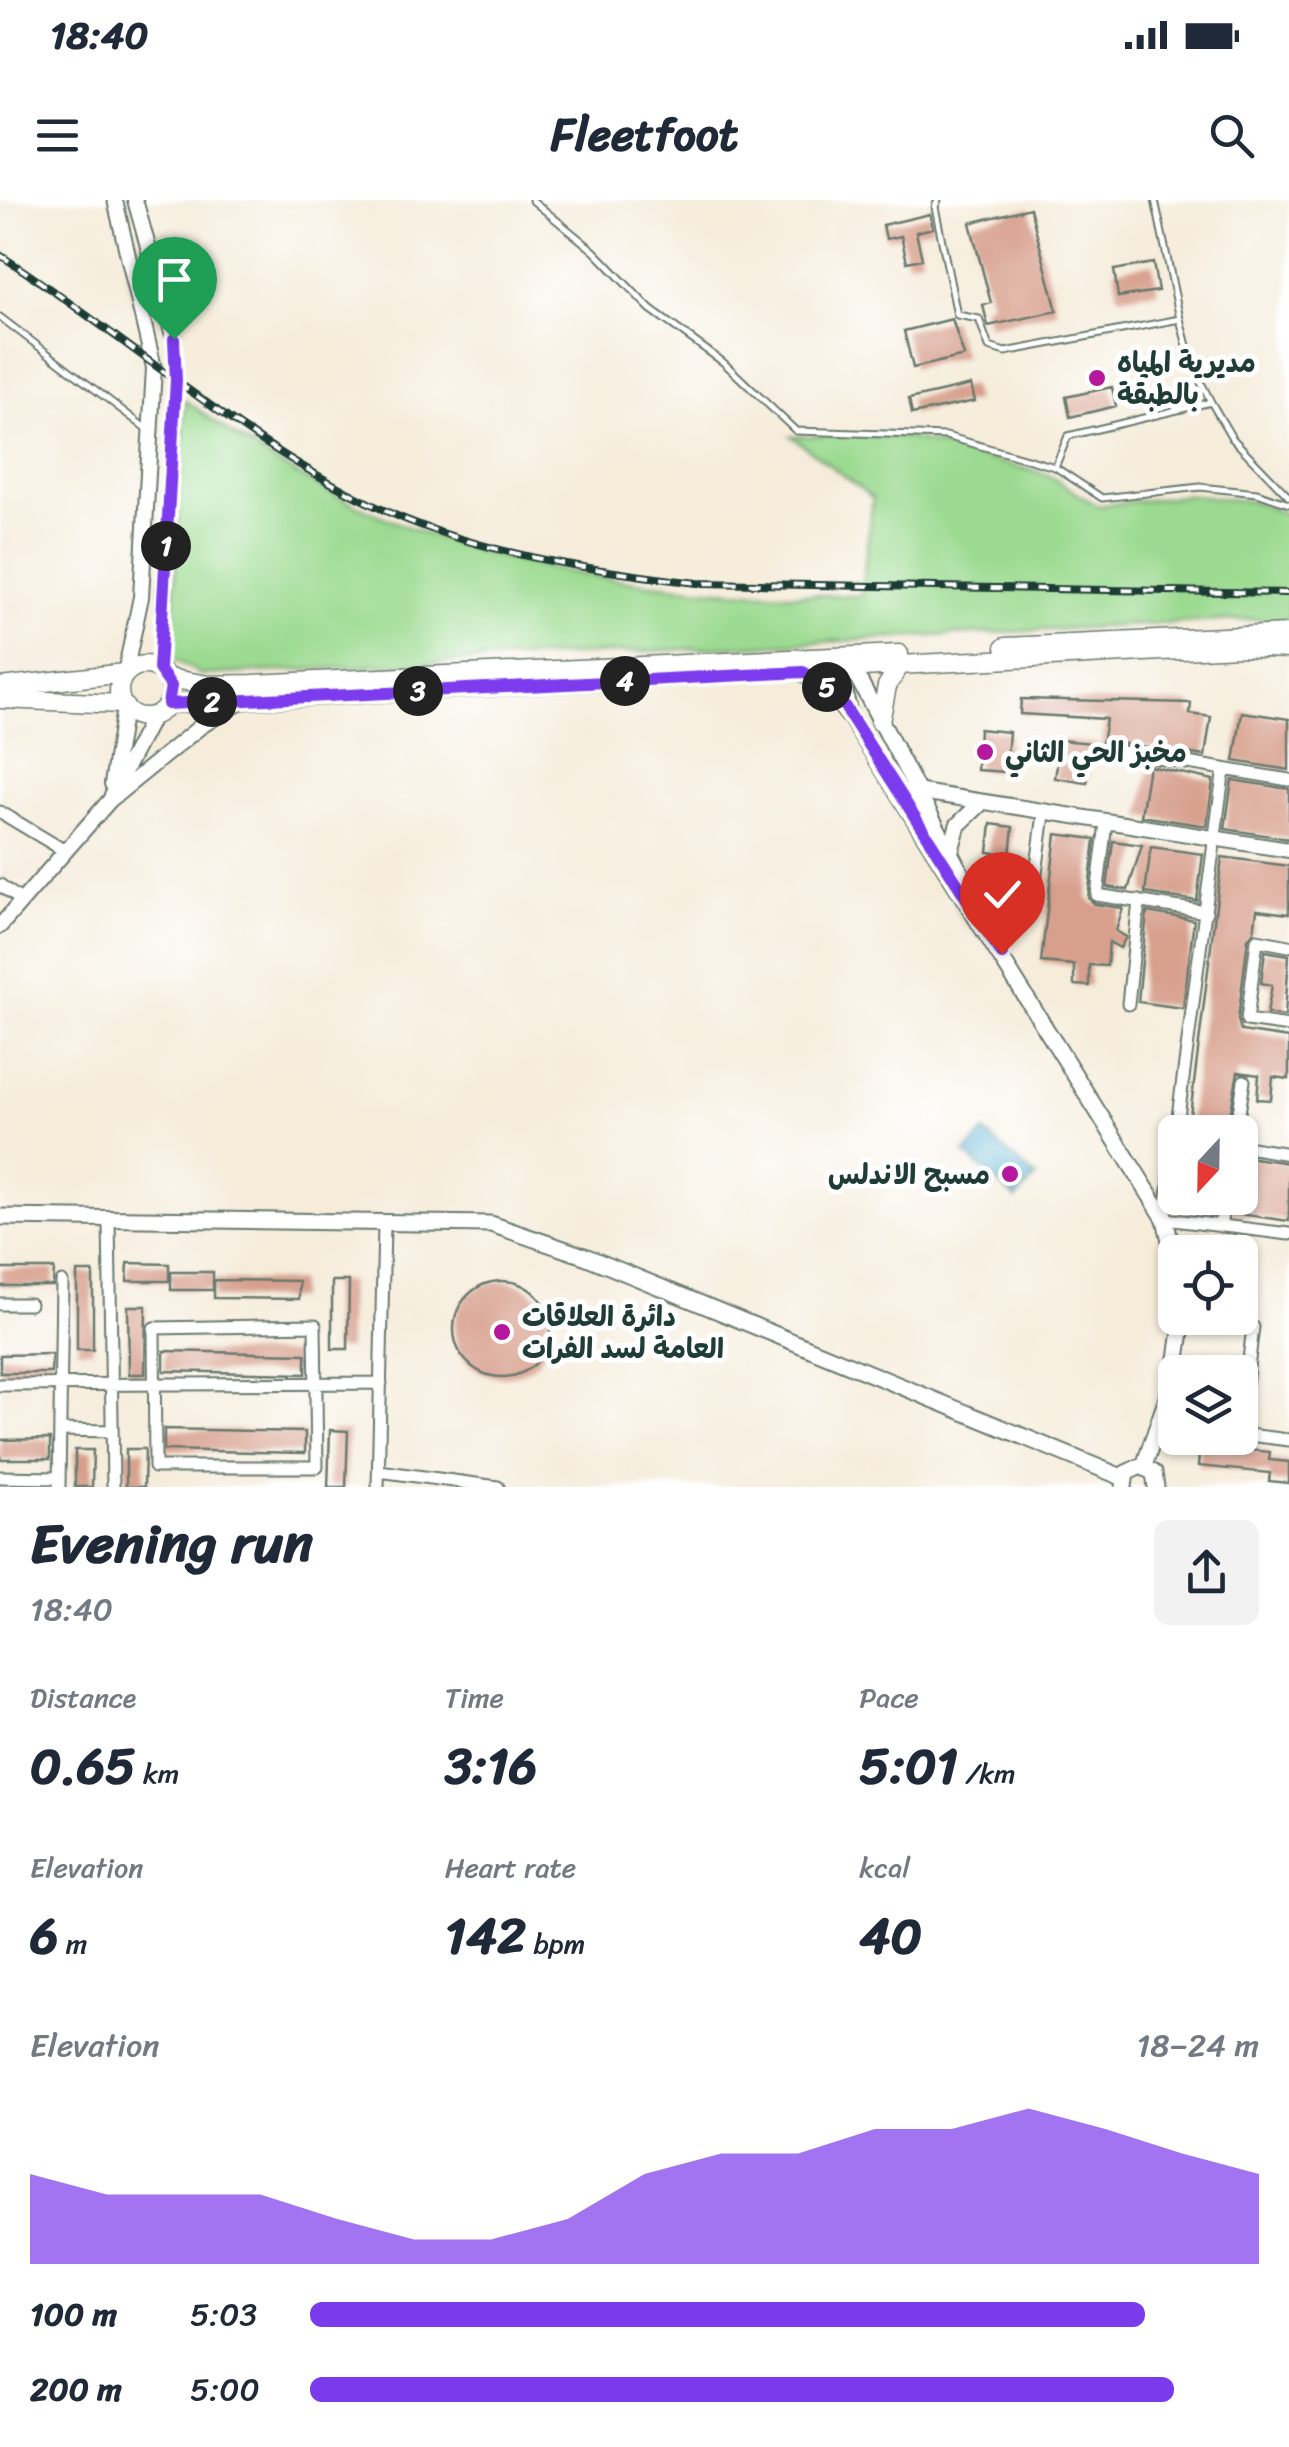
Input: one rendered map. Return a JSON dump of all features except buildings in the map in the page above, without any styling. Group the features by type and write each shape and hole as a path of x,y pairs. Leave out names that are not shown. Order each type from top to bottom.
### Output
{"main road":[{"path":"0,699 123,706 138,716 153,716 168,704 803,672 1289,634"},
{"path":"0,687 125,673 140,665 208,685 900,665 1237,647 1289,649"},
{"path":"880,722 882,698 900,665"},
{"path":"849,666 849,715"},
{"path":"849,666 880,722 907,792 1164,1219 1168,1235"},
{"path":"803,672 826,685 907,792 950,853 1002,954"},
{"path":"123,706 119,686 125,673"},
{"path":"164,674 168,704"},
{"path":"950,853 958,824 979,804"},
{"path":"0,1217 491,1224 588,1257 1124,1483 1130,1469 1144,1466 1158,1443"},
{"path":"1144,1466 1154,1474 1156,1487"}],"street":[{"path":"115,200 154,368 141,597 125,673"},
{"path":"135,200 175,353 164,674"},
{"path":"0,926 110,800 201,726 244,700"},
{"path":"110,800 123,706"},
{"path":"110,800 153,716"},
{"path":"1122,752 1289,780"},
{"path":"1178,1115 1222,775 1228,770"},
{"path":"907,792 1289,850"},
{"path":"0,812 65,851"},
{"path":"1036,882 1044,814"},
{"path":"1106,823 1097,894 1206,912"},
{"path":"0,884 22,900"},
{"path":"1128,1004 1139,901"},
{"path":"1289,946 1257,940 1247,1020 1289,1026"},
{"path":"1239,1115 1244,1081"},
{"path":"1258,1149 1289,1154"},
{"path":"1165,1215 1164,1219 1289,1234"},
{"path":"1220,1226 1222,1215"},
{"path":"108,1219 113,1487"},
{"path":"378,1487 384,1225"},
{"path":"0,1478 59,1482 62,1282"},
{"path":"0,1304 30,1304"},
{"path":"315,1326 317,1467 154,1467 154,1384 154,1328 315,1326"},
{"path":"1252,1335 1240,1434 1289,1440"},
{"path":"0,1385 380,1383"},
{"path":"60,1430 112,1431"},
{"path":"378,1471 498,1487"}],"lane":[{"path":"532,200 594,251 650,309 723,362 796,431 946,436 1055,467 1102,498 1200,487 1289,500"},
{"path":"938,200 936,207 956,315 979,319 990,347 996,351 1180,319"},
{"path":"1156,200 1192,365 1232,438 1289,500"},
{"path":"0,317 150,432"},
{"path":"1055,467 1068,436 1211,402"}],"green space":[{"path":"185,400 265,456 345,500 424,533 505,558 588,575 675,586 861,596 873,498 791,436 903,436 1048,475 1097,506 1189,495 1255,502 1289,515 1289,621 1252,619 202,675 171,658"}],"water":[{"path":"984,1132 1036,1177 1016,1199 965,1154"}],"railway":[{"path":"0,255 229,418 323,479 411,522 491,547 573,565 697,583 1289,593"}],"place":[{"name":"مديرية المياه بالطبقة","path":"1097,378"},
{"name":"مخبز الحي الثاني","path":"985,752"},
{"name":"مسبح الاندلس","path":"1010,1174"},
{"name":"دائرة العلاقات العامة لسد الفرات","path":"502,1332"}],"route":[{"path":"174,339 176,380 159,669 171,686 168,704 803,672 826,685 843,704 963,899 1002,954"}]}
